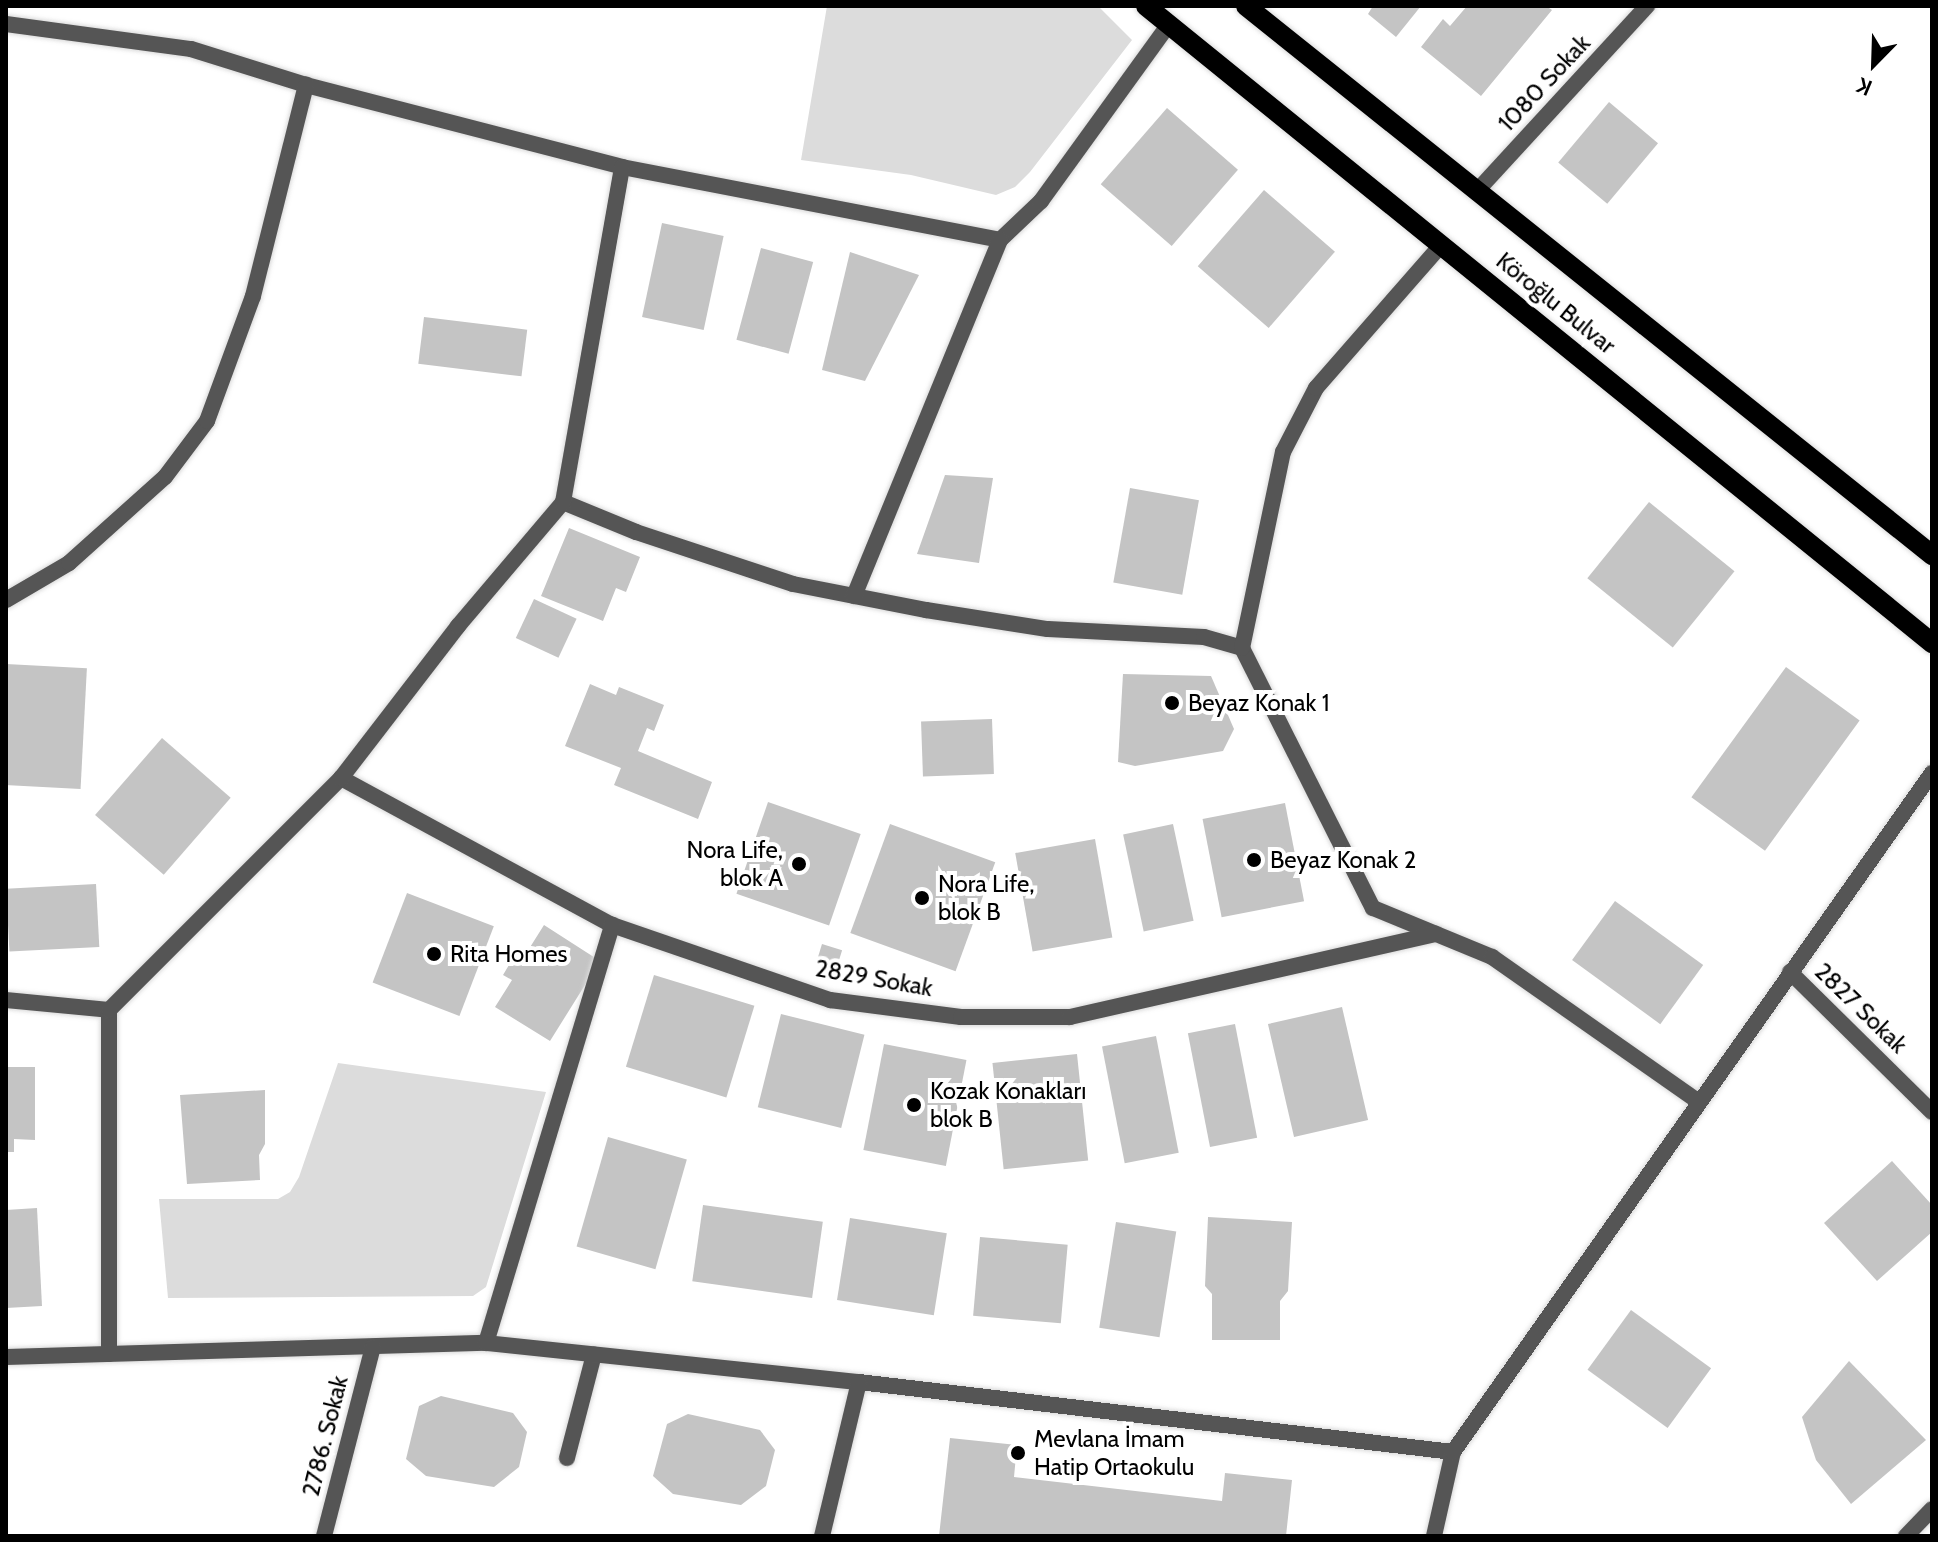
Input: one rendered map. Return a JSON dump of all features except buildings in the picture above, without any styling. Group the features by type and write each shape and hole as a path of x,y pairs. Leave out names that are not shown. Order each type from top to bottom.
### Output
{"main road":[{"name":"Köroğlu Bulvar","path":"1146,6 1932,643"},
{"name":"Köroğlu Bulvar","path":"1246,6 1932,555"}],"street":[{"path":"1271,29 1272,6"},
{"name":"1080 Sokak","path":"1476,192 1647,6"},
{"path":"6,24 191,49 306,85 622,167 1000,240"},
{"path":"854,596 1000,240 1041,201 1169,24"},
{"path":"6,600 69,563 165,477 207,421 253,296 306,85"},
{"path":"109,1354 109,1010 341,778 458,626 563,502 622,167"},
{"path":"1442,244 1316,388 1283,452 1242,648 1373,908 1492,957 1699,1102"},
{"path":"563,502 636,532 793,584 1048,629 1204,637 1242,648"},
{"path":"1434,1536 1453,1452 1932,773"},
{"name":"2829 Sokak","path":"341,778 612,925 830,1000 961,1017 1070,1017 1436,934"},
{"path":"486,1343 612,925"},
{"name":"2827 Sokak","path":"1790,972 1932,1112"},
{"path":"6,1000 109,1010"},
{"path":"6,1357 486,1343 859,1382 1453,1452"},
{"name":"2786. Sokak","path":"324,1536 373,1347"},
{"path":"567,1458 594,1354"},
{"path":"822,1536 859,1382"},
{"path":"1906,1536 1932,1509"}],"shaded area":[{"path":"827,6 1098,6 1132,40 1030,172 1015,187 996,195 911,175 801,160"},
{"path":"338,1063 546,1092 486,1287 473,1296 168,1298 159,1199 278,1199 290,1192 299,1177"}],"place":[{"name":"Beyaz Konak 1","path":"1172,703"},
{"name":"Beyaz Konak 2","path":"1254,860"},
{"name":"Nora Life, blok A","path":"799,864"},
{"name":"Nora Life, blok B","path":"922,898"},
{"name":"Rita Homes","path":"434,954"},
{"name":"Kozak Konakları blok B","path":"914,1105"},
{"name":"Mevlana İmam Hatip Ortaokulu","path":"1018,1453"}]}
